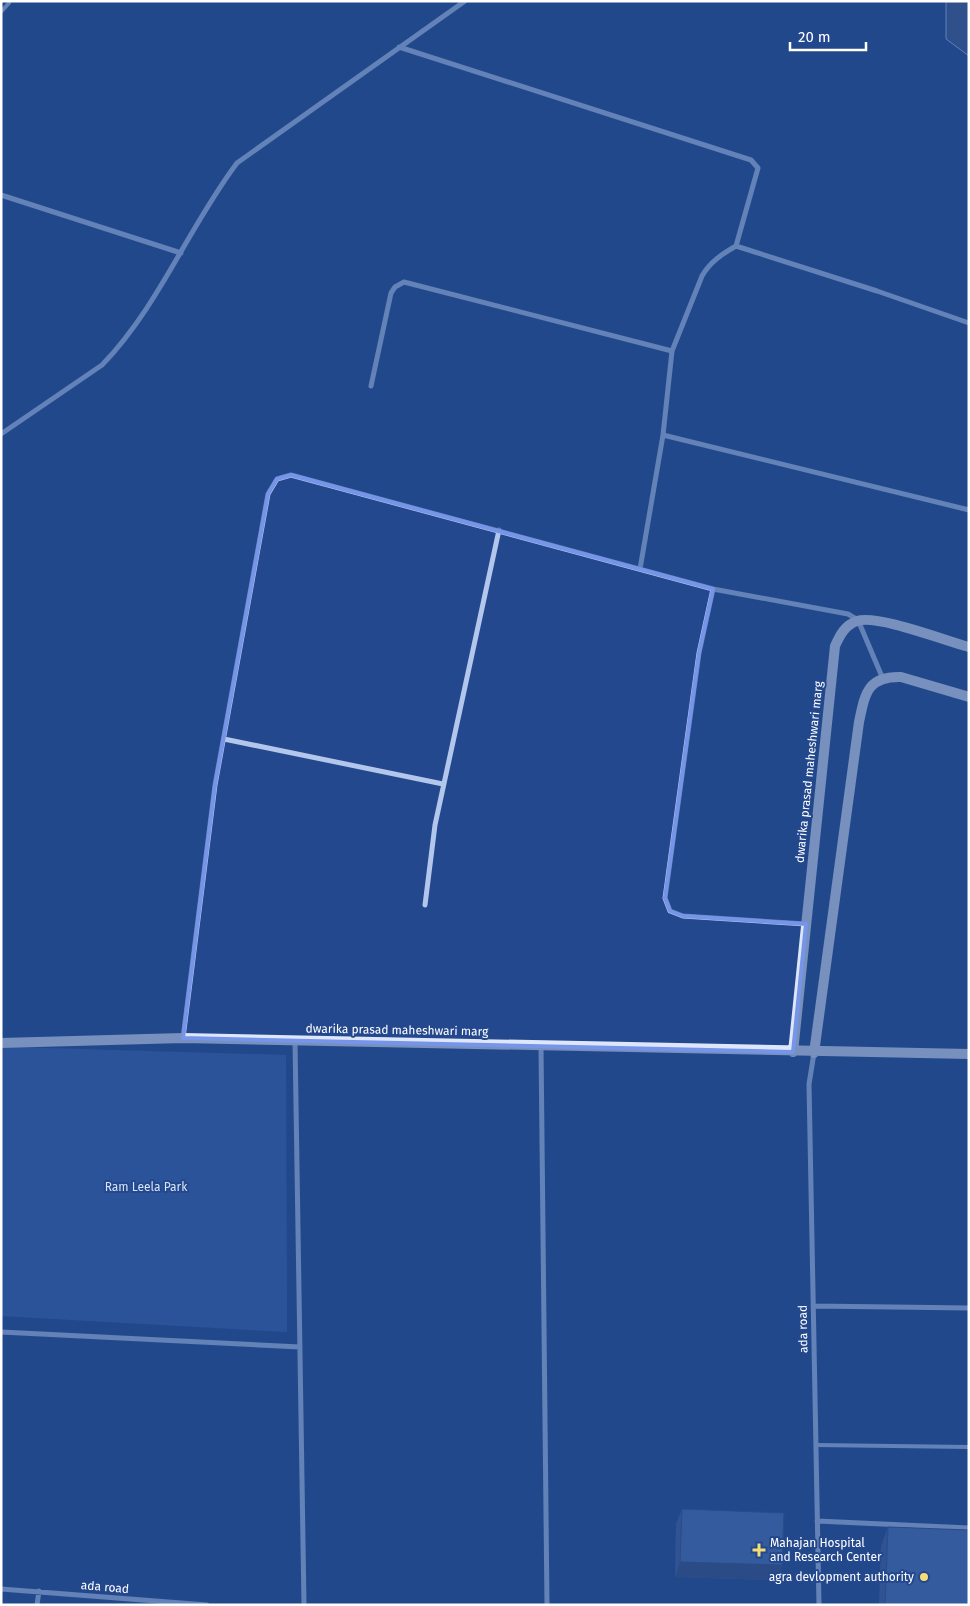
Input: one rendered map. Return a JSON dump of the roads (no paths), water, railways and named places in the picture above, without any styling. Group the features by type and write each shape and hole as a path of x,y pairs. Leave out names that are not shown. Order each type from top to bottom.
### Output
{"street":[{"path":"1,434 107,360 163,285 221,184 237,163 465,1"},
{"path":"400,47 751,160 758,168 736,246 720,255 702,276 672,351 663,435 640,569"},
{"path":"1,196 181,253"},
{"path":"736,246 877,290 969,323"},
{"path":"371,386 391,293 395,287 404,282 672,351"},
{"path":"663,435 969,510"},
{"path":"183,1038 216,785 268,494 277,479 291,475 713,589 848,614 858,620 880,621 969,647"},
{"path":"424,905 435,825 443,784 499,530"},
{"path":"713,589 699,653 665,898 666,904 670,911 683,916 806,924"},
{"path":"858,620 883,679"},
{"name":"dwarika prasad maheshwari marg","path":"793,1052 835,646 845,628 858,620"},
{"path":"814,1052 859,722 865,694 871,686 883,679 902,677 969,696"},
{"path":"224,739 443,784"},
{"name":"dwarika prasad maheshwari marg","path":"1,1043 183,1038 793,1052 969,1054"},
{"path":"295,1041 304,1605"},
{"path":"541,1046 547,1605"},
{"name":"ada road","path":"814,1052 809,1084 818,1605"},
{"path":"813,1306 969,1308"},
{"path":"1,1332 300,1347"},
{"path":"817,1521 969,1528"},
{"name":"ada road","path":"1,1588 207,1605"},
{"path":"37,1605 39,1591"}],"lane":[{"path":"1,12 9,3"},
{"path":"816,1444 969,1447"}],"place":[{"name":"Mahajan Hospital and Research Center","path":"759,1550"},
{"name":"agra devlopment authority","path":"924,1577"}],"park label":[{"name":"Ram Leela Park","path":"146,1187"}]}
